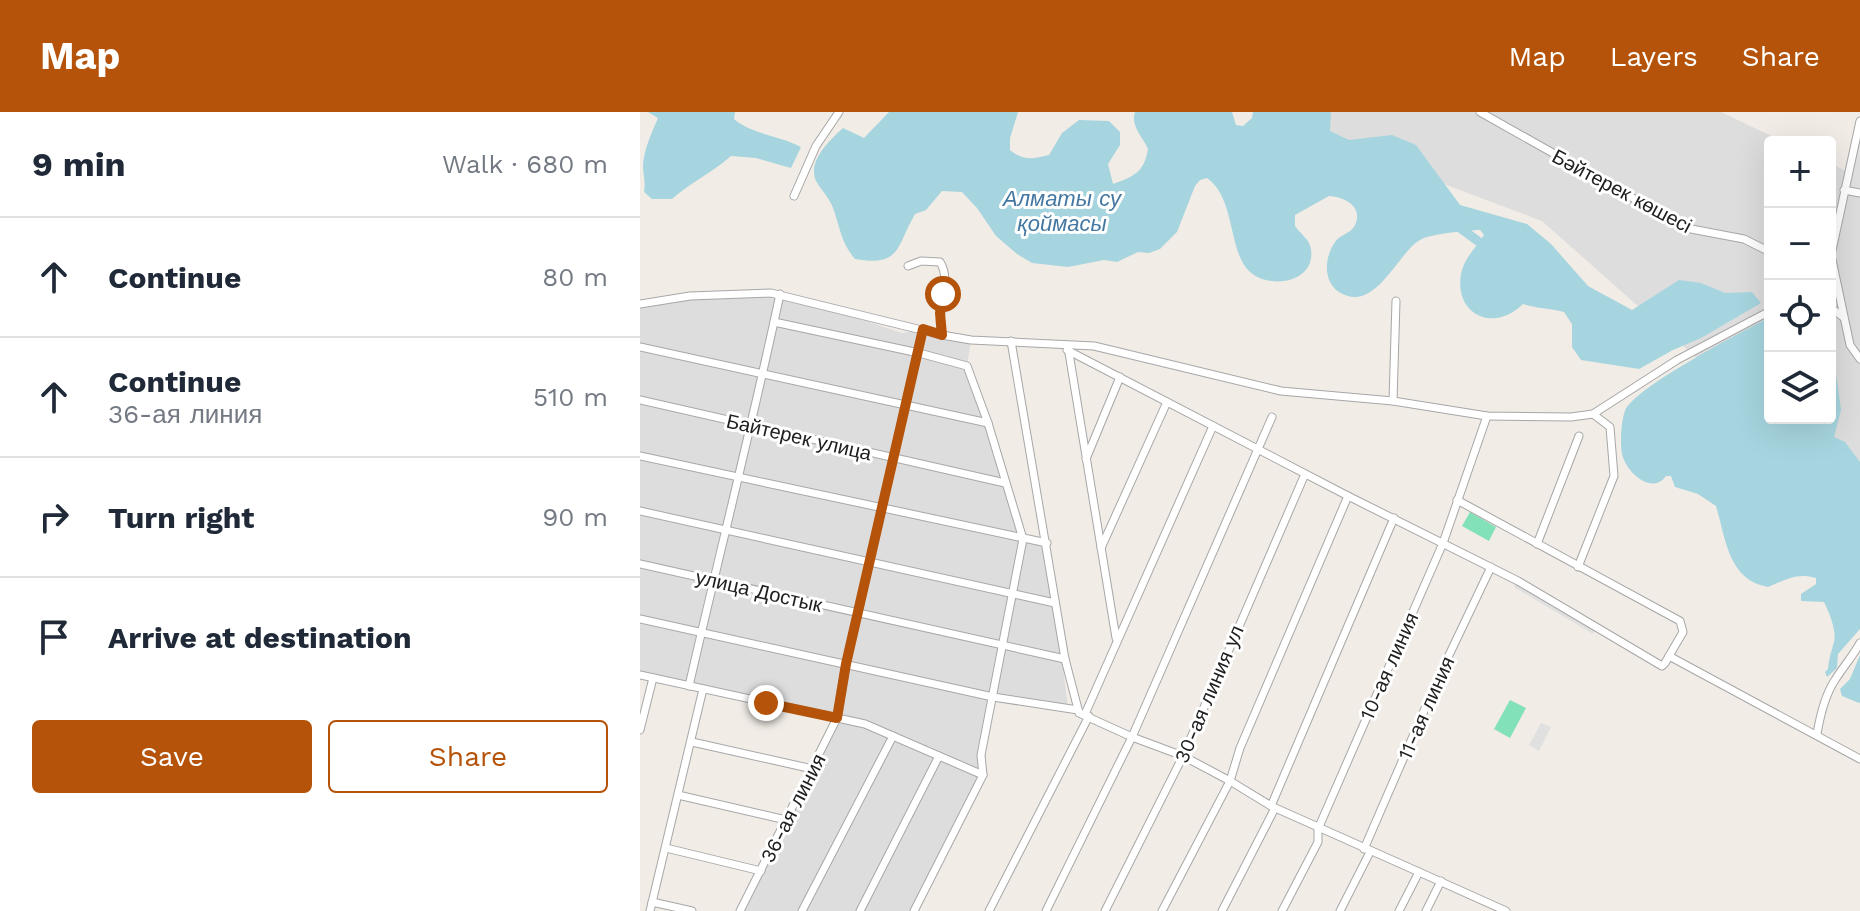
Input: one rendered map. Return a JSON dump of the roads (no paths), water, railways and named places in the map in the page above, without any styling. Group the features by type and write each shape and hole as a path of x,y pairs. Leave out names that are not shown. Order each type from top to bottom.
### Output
{"street":[{"path":"794,196 816,146 839,112"},
{"name":"Бәйтерек көшесі","path":"1480,112 1686,228 1744,239 1764,249"},
{"path":"1836,230 1860,121"},
{"path":"1844,190 1860,193"},
{"path":"908,266 921,261 940,262 944,269 940,313 942,335"},
{"path":"1833,280 1850,345 1860,359"},
{"path":"689,686 728,529 780,294"},
{"path":"640,304 690,296 780,294 942,335 971,340 1115,350 1281,391 1393,401 1487,416 1571,417 1593,414 1677,360 1764,314"},
{"path":"1393,401 1396,301"},
{"path":"1836,312 1844,319"},
{"path":"774,322 967,366 988,423 1023,539 981,755 983,775 914,911"},
{"name":"36-ая линия","path":"740,911 837,718 846,664 923,329"},
{"path":"1011,341 1065,659 1084,713"},
{"path":"640,347 988,423"},
{"path":"1068,347 1305,474 1491,567 1662,666 1683,632 1680,621 1457,500"},
{"path":"1068,347 1116,640"},
{"path":"1086,459 1120,377"},
{"name":"Байтерек улица","path":"640,400 1005,483"},
{"path":"1101,548 1167,402"},
{"path":"1578,567 1614,476 1610,427 1593,414"},
{"name":"10-ая линия","path":"1282,911 1318,842 1318,829 1443,543 1487,416"},
{"path":"1046,911 1132,737 1272,417"},
{"path":"989,911 1084,713 1213,426"},
{"path":"1537,544 1579,436"},
{"path":"640,456 1047,543"},
{"name":"30-ая линия ул","path":"1105,911 1183,756 1305,474"},
{"path":"1162,911 1230,781 1240,748 1348,496"},
{"path":"640,511 1055,603"},
{"path":"1222,911 1273,807 1394,518"},
{"name":"улица Достык","path":"640,564 1065,659"},
{"name":"11-ая линия","path":"1340,911 1440,674 1491,567"},
{"path":"640,619 993,697 1084,713 1132,737 1183,756 1318,829 1506,911"},
{"path":"1817,734 1821,710 1833,682 1860,643"},
{"path":"1669,656 1860,759"},
{"path":"640,675 865,724 983,775"},
{"path":"640,730 653,678"},
{"path":"692,911 651,906 703,689"},
{"path":"802,911 893,736"},
{"path":"692,742 813,769"},
{"path":"860,911 939,756"},
{"path":"678,795 786,820"},
{"path":"666,848 761,871"},
{"path":"1399,911 1419,872"},
{"path":"1426,911 1441,881"},
{"path":"1481,911 1485,902"}],"water":[{"path":"648,112 735,112 734,119 741,124 801,147 791,168 756,158 731,156 672,199 652,199 644,192 643,165 658,118"},
{"name":"Алматы су қоймасы","path":"889,112 1018,112 1010,138 1010,150 1028,158 1049,155 1062,133 1079,120 1109,121 1120,132 1120,145 1108,164 1113,184 1137,172 1146,157 1148,149 1136,127 1135,112 1232,112 1236,125 1243,126 1252,118 1253,112 1331,112 1330,131 1349,140 1392,135 1416,145 1460,205 1527,224 1551,244 1588,286 1632,310 1679,280 1701,283 1725,293 1752,292 1761,303 1639,369 1581,360 1572,347 1572,324 1564,312 1523,304 1512,313 1489,318 1470,309 1460,288 1461,274 1467,258 1484,235 1480,230 1440,234 1420,240 1374,289 1352,297 1334,287 1327,268 1335,242 1354,227 1357,220 1352,204 1329,196 1295,215 1295,226 1310,245 1308,267 1292,279 1270,281 1250,272 1243,263 1223,198 1207,178 1195,186 1177,232 1160,249 1149,253 1138,252 1117,262 1104,260 1068,267 1032,263 996,236 962,192 942,191 926,210 915,214 900,245 889,257 870,261 855,259 844,241 831,204 816,181 815,166 821,152 843,128 864,138"},
{"path":"1764,320 1764,424 1836,424 1836,373 1841,410 1834,437 1845,442 1860,462 1860,629 1838,654 1837,668 1827,677 1825,672 1835,638 1830,616 1824,602 1801,601 1801,594 1816,584 1816,578 1797,576 1768,587 1755,583 1744,576 1731,556 1716,506 1698,494 1675,487 1671,476 1654,484 1647,483 1634,474 1624,461 1621,439 1625,411 1647,389"},
{"path":"1860,655 1859,703 1842,696 1840,689 1850,679"}],"waterway":[{"path":"1456,225 1486,247"}]}
